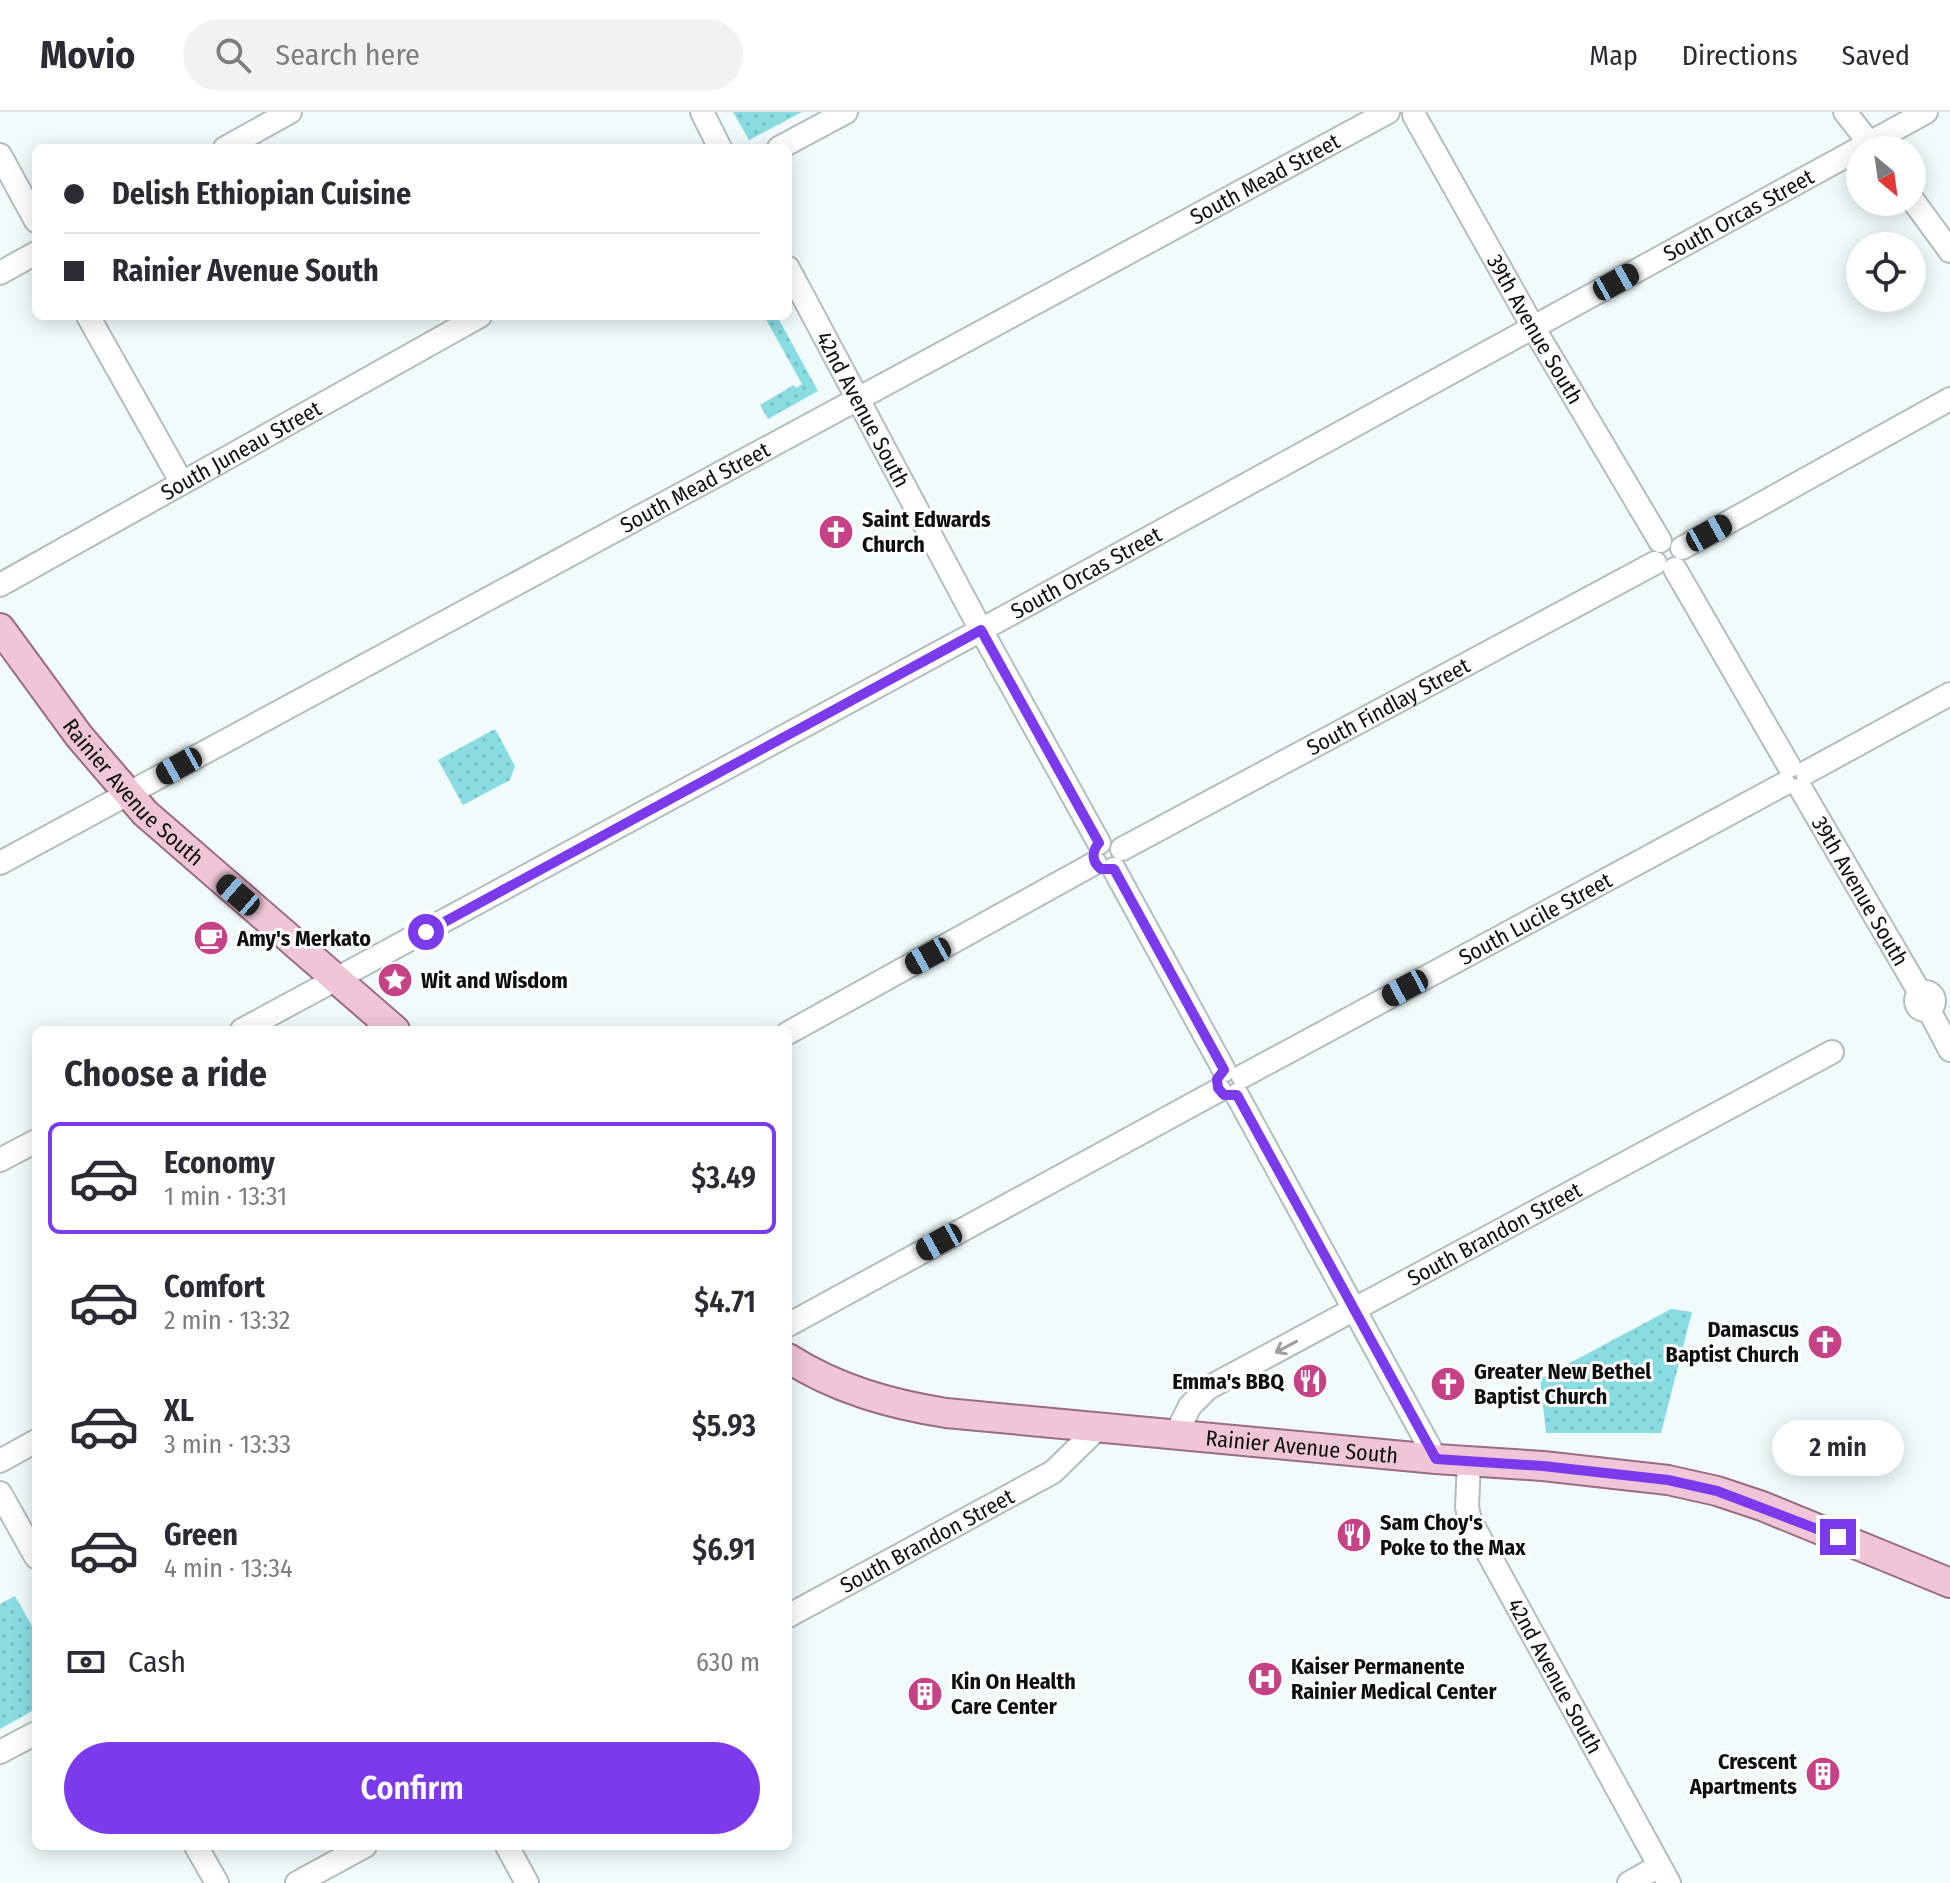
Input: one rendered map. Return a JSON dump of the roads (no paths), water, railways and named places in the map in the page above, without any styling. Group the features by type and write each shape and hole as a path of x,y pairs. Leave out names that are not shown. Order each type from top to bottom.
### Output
{"main road":[{"name":"Rainier Avenue South","path":"0,628 79,736 156,824 390,1026"},
{"name":"Rainier Avenue South","path":"792,1360 854,1391 915,1408 1098,1428 1543,1466 1668,1480 1717,1491 1762,1506 1950,1583"}],"street":[{"path":"232,144 290,112"},
{"path":"702,112 718,144"},
{"path":"786,144 846,112"},
{"name":"South Mead Street","path":"0,863 1388,112"},
{"path":"1845,112 1865,136"},
{"name":"South Orcas Street","path":"1889,136 1926,112"},
{"name":"39th Avenue South","path":"1409,113 1795,778 1933,997 1950,1050"},
{"path":"0,155 32,214"},
{"name":"South Orcas Street","path":"250,1026 1533,327 1846,160"},
{"path":"1924,216 1950,251"},
{"path":"0,273 32,254"},
{"name":"42nd Avenue South","path":"792,275 981,630 1108,856 1436,1459"},
{"path":"90,320 182,483"},
{"name":"South Juneau Street","path":"0,585 473,320"},
{"name":"South Findlay Street","path":"792,1031 1950,399"},
{"name":"South Lucile Street","path":"792,1323 1950,694"},
{"name":"South Brandon Street","path":"1176,1434 1190,1406 1208,1388 1832,1052"},
{"path":"0,1160 32,1143"},
{"name":"South Brandon Street","path":"792,1614 1053,1472 1098,1428"},
{"path":"0,1473 0,1461 32,1443"},
{"name":"42nd Avenue South","path":"1469,1462 1467,1507 1470,1520 1664,1875"},
{"path":"0,1493 32,1550"},
{"path":"0,1752 32,1735"},
{"path":"198,1850 217,1883"},
{"path":"297,1883 358,1850"},
{"path":"509,1850 527,1883"},
{"path":"1629,1883 1664,1875"}],"place":[{"name":"Saint Edwards Church","path":"836,532"},
{"name":"Amy's Merkato","path":"211,938"},
{"name":"Wit and Wisdom","path":"395,980"},
{"name":"Damascus Baptist Church","path":"1825,1342"},
{"name":"Emma's BBQ","path":"1310,1381"},
{"name":"Greater New Bethel Baptist Church","path":"1448,1384"},
{"name":"Sam Choy's Poke to the Max","path":"1354,1535"},
{"name":"Kaiser Permanente Rainier Medical Center","path":"1265,1679"},
{"name":"Kin On Health Care Center","path":"925,1694"},
{"name":"Crescent Apartments","path":"1823,1774"}]}
